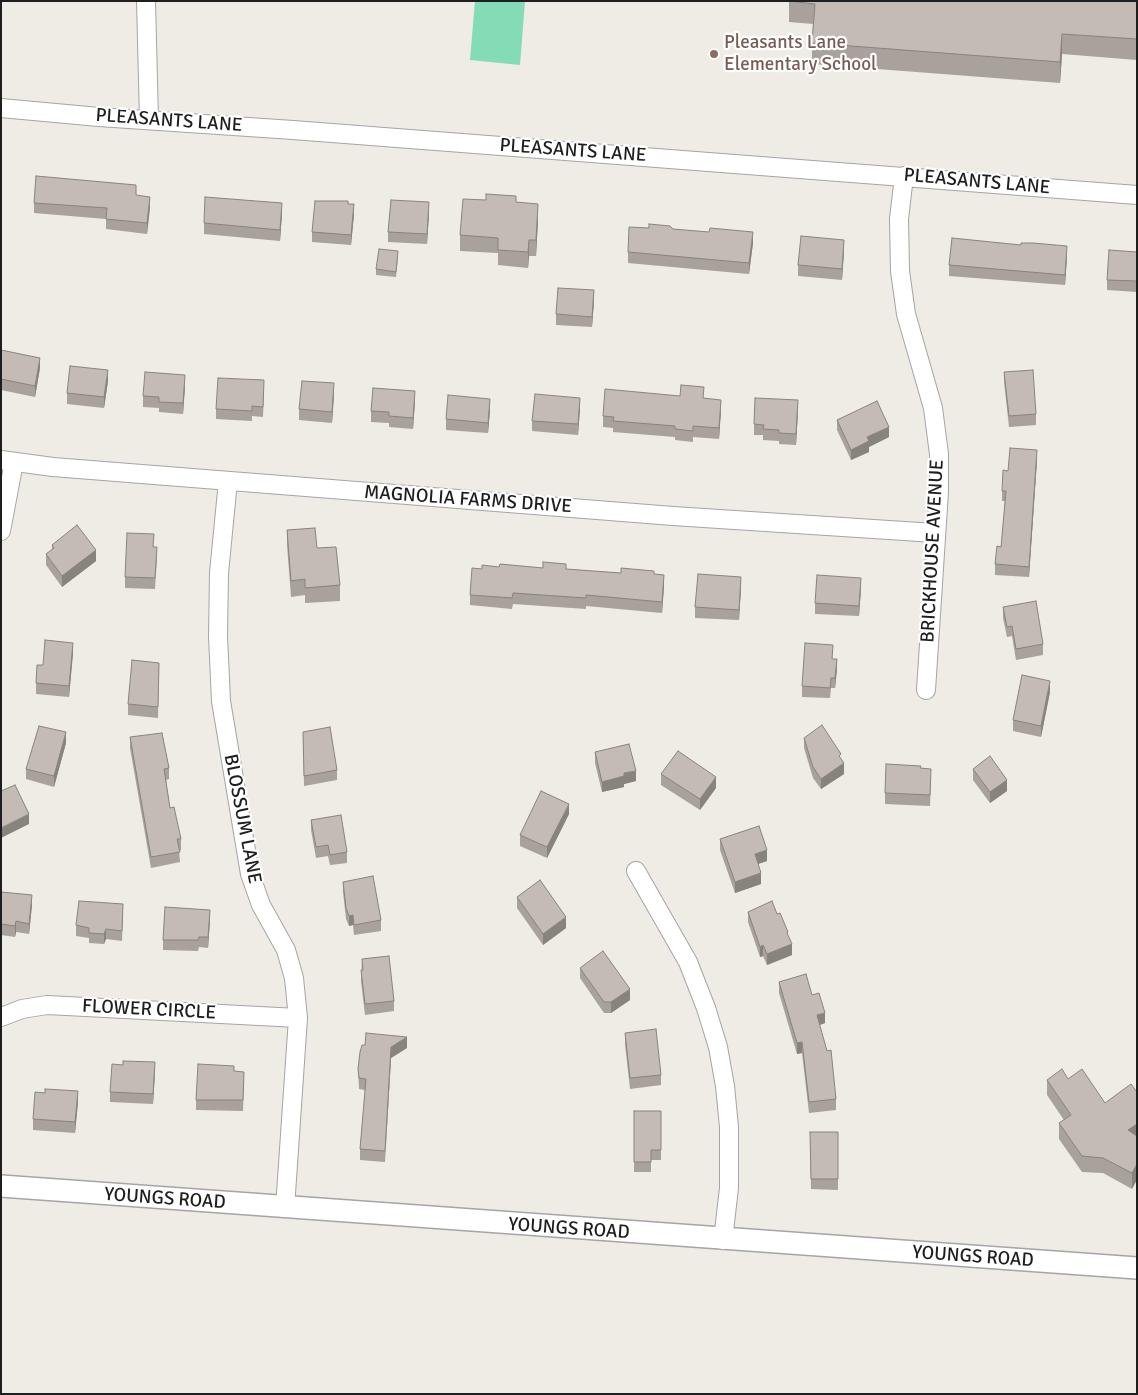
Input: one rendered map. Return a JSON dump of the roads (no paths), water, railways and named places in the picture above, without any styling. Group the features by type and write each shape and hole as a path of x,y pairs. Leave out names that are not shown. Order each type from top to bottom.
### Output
{"street":[{"path":"146,1 149,120"},
{"name":"PLEASANTS LANE","path":"5,108 1137,195"},
{"name":"BRICKHOUSE AVENUE","path":"904,176 899,219 900,271 906,314 933,408 939,454 926,690"},
{"path":"1,531 8,461"},
{"name":"MAGNOLIA FARMS DRIVE","path":"8,461 228,481 673,516 935,533"},
{"name":"BLOSSUM LANE","path":"228,481 220,573 218,636 222,700 250,874 262,905 286,950 294,978 298,1018 285,1208"},
{"path":"636,871 688,962 706,1008 718,1047 725,1086 729,1127 729,1188 723,1240"},
{"name":"FLOWER CIRCLE","path":"1,1017 22,1009 47,1005 298,1018"},
{"name":"YOUNGS ROAD","path":"1,1186 723,1240 1137,1268"}],"place":[{"name":"Pleasants Lane Elementary School","path":"714,54"}]}
